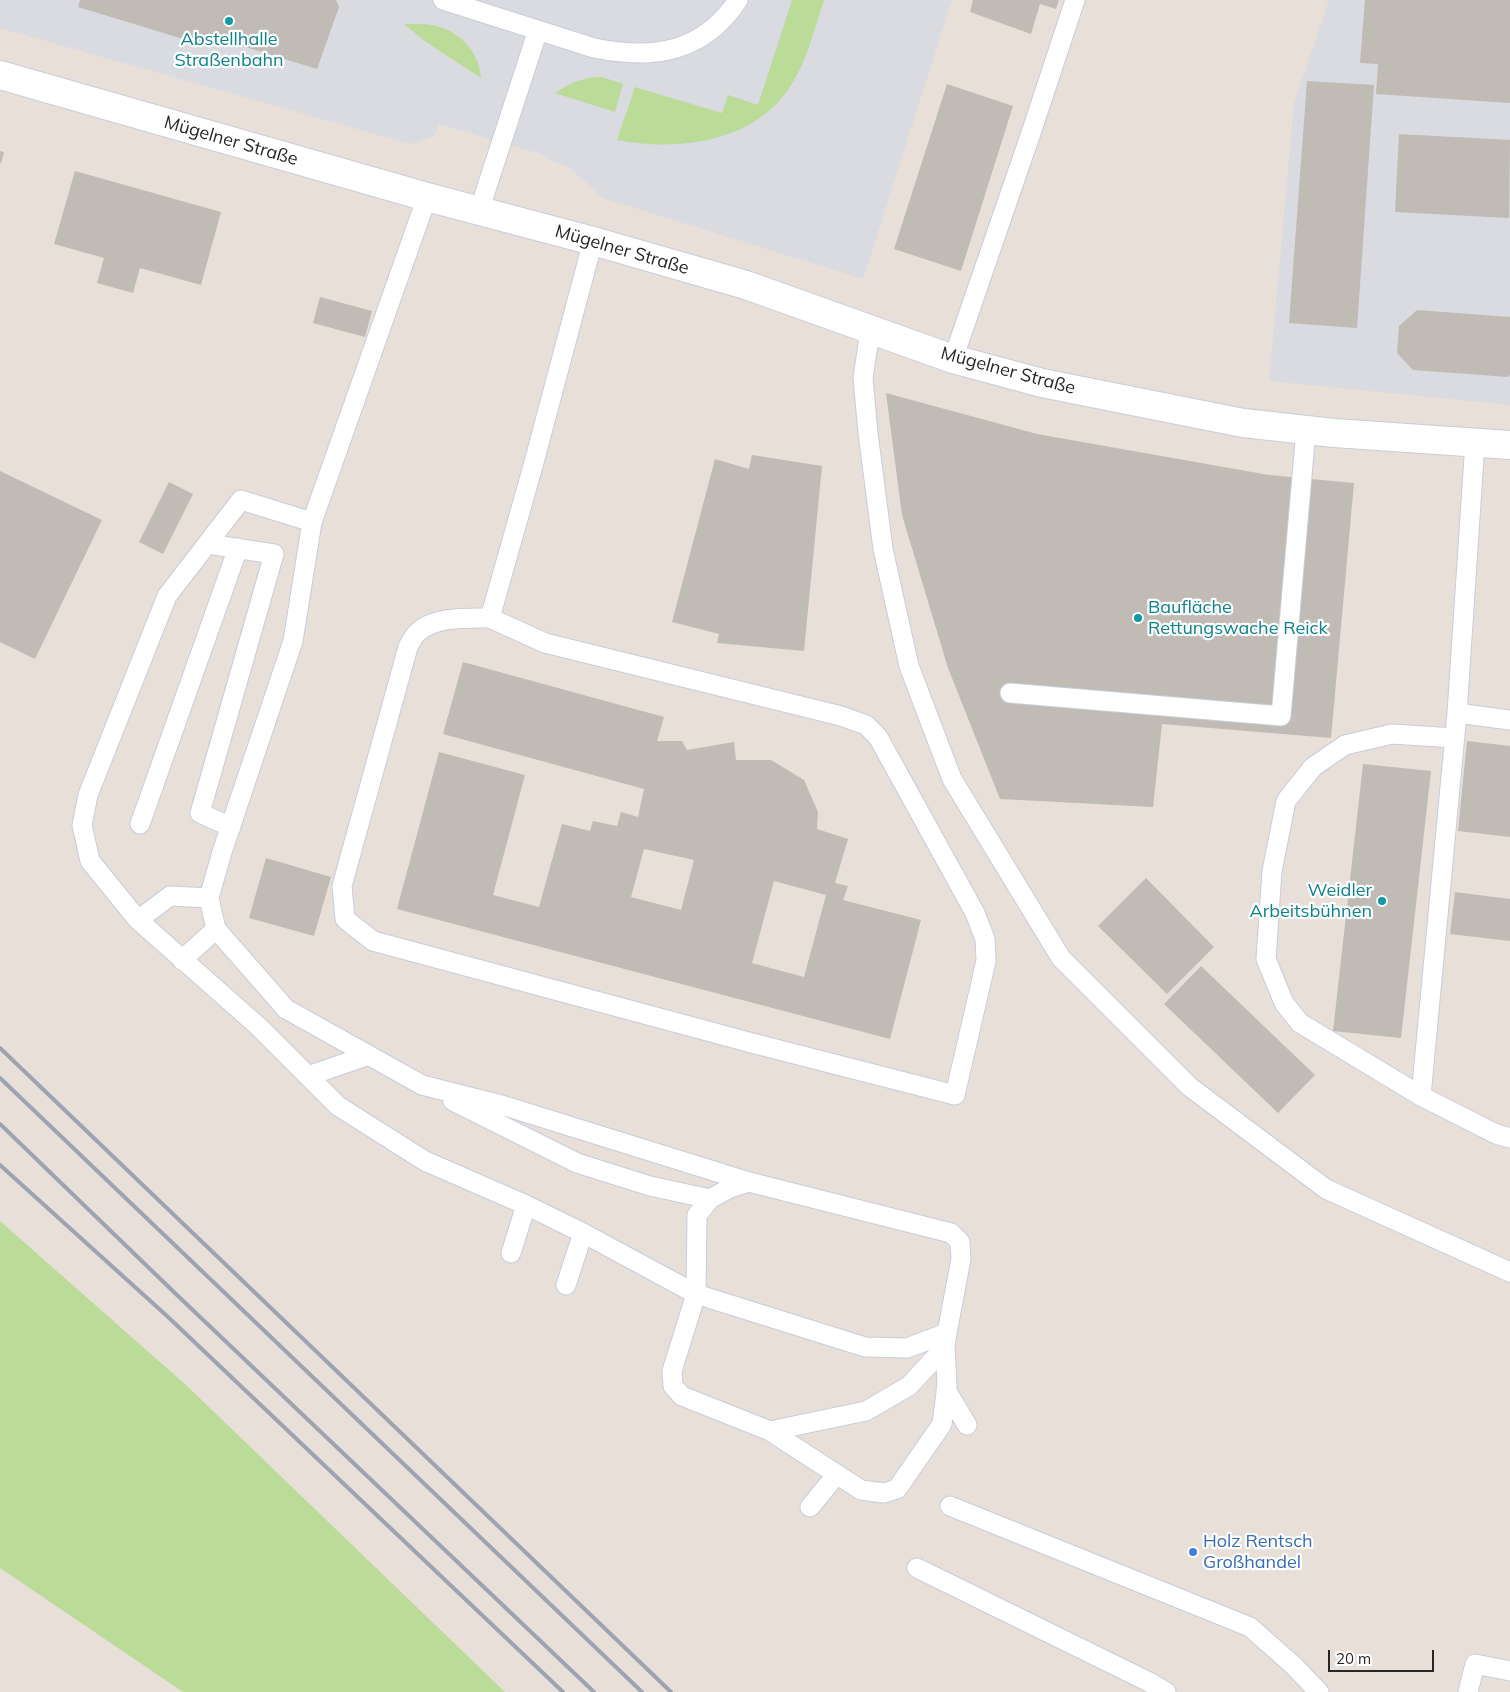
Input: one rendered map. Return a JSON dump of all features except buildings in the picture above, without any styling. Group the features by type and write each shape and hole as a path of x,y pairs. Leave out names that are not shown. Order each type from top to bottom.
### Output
{"street":[{"name":"Mügelner Straße","path":"0,76 427,197 593,241 746,286 953,359 1042,383 1242,423 1306,430 1510,445"}],"lane":[{"path":"443,0 594,48 638,54 660,52 680,47 698,39 714,29 738,0"},
{"path":"953,359 1031,133 1074,0"},
{"path":"479,211 538,30"},
{"path":"427,197 312,522 293,641 209,898 216,929 286,1010 422,1085 577,1163 650,1186 710,1199"},
{"path":"490,618 593,241"},
{"path":"870,330 863,378 868,433 883,549 909,666 952,779 1061,958 1190,1087 1326,1189 1510,1272"},
{"path":"1010,692 1281,716 1306,430"},
{"path":"1421,1096 1455,738 1475,442"},
{"path":"312,522 242,500 167,596 88,795 82,825 90,861 138,920 259,1027 338,1106 425,1161 526,1205 583,1233 696,1294 865,1347 908,1348 946,1340"},
{"path":"208,544 274,554 200,813 231,827"},
{"path":"140,824 238,548"},
{"path":"452,618 490,618 545,643 841,716 866,725 878,737 975,913 985,939 986,961 955,1095 752,1043 373,941 345,919 342,886 408,647 417,633 432,624 452,618"},
{"path":"1457,713 1510,720"},
{"path":"1455,738 1392,734 1345,745 1313,767 1286,801 1272,871 1266,959 1284,1003 1300,1022 1421,1096 1496,1134 1510,1138"},
{"path":"138,920 170,896 209,898"},
{"path":"182,960 216,929"},
{"path":"308,1076 369,1055"},
{"path":"422,1085 505,1106 749,1182 951,1233 960,1242 961,1259 946,1340 946,1390 942,1424 897,1489 884,1493 861,1490 770,1431 682,1396 673,1386 672,1371 696,1294 697,1215 710,1199 730,1188 749,1182"},
{"path":"511,1253 526,1205"},
{"path":"566,1285 583,1233"},
{"path":"770,1431 866,1411 909,1386 946,1340"},
{"path":"946,1390 967,1426"},
{"path":"810,1507 837,1474"},
{"path":"950,1506 1250,1627 1320,1692"},
{"path":"917,1568 1166,1692"},
{"path":"1468,1692 1475,1664 1510,1671"}],"shaded area":[{"path":"0,0 952,0 863,279 603,198 569,167 549,160 541,154 439,124 435,136 410,144 0,28"},
{"path":"1329,0 1510,0 1510,405 1269,381 1294,103"}],"green space":[{"path":"792,0 824,0 811,42 793,82 778,102 760,118 739,130 716,138 691,143 641,143 617,140 635,87 722,113 728,95 758,105"},
{"path":"404,24 434,25 458,36 470,48 478,62 481,78 426,42"},
{"path":"602,77 623,84 615,112 555,93 577,81"},
{"path":"0,1221 186,1385 505,1692 183,1692 0,1568"}],"railway":[{"path":"0,1048 671,1692"},
{"path":"0,1078 642,1692"},
{"path":"0,1124 594,1692"},
{"path":"0,1165 167,1316 563,1692"}],"place":[{"name":"Abstellhalle Straßenbahn","path":"229,21"},
{"name":"Baufläche Rettungswache Reick","path":"1138,618"},
{"name":"Weidler Arbeitsbühnen","path":"1382,901"},
{"name":"Holz Rentsch Großhandel","path":"1193,1552"}]}
